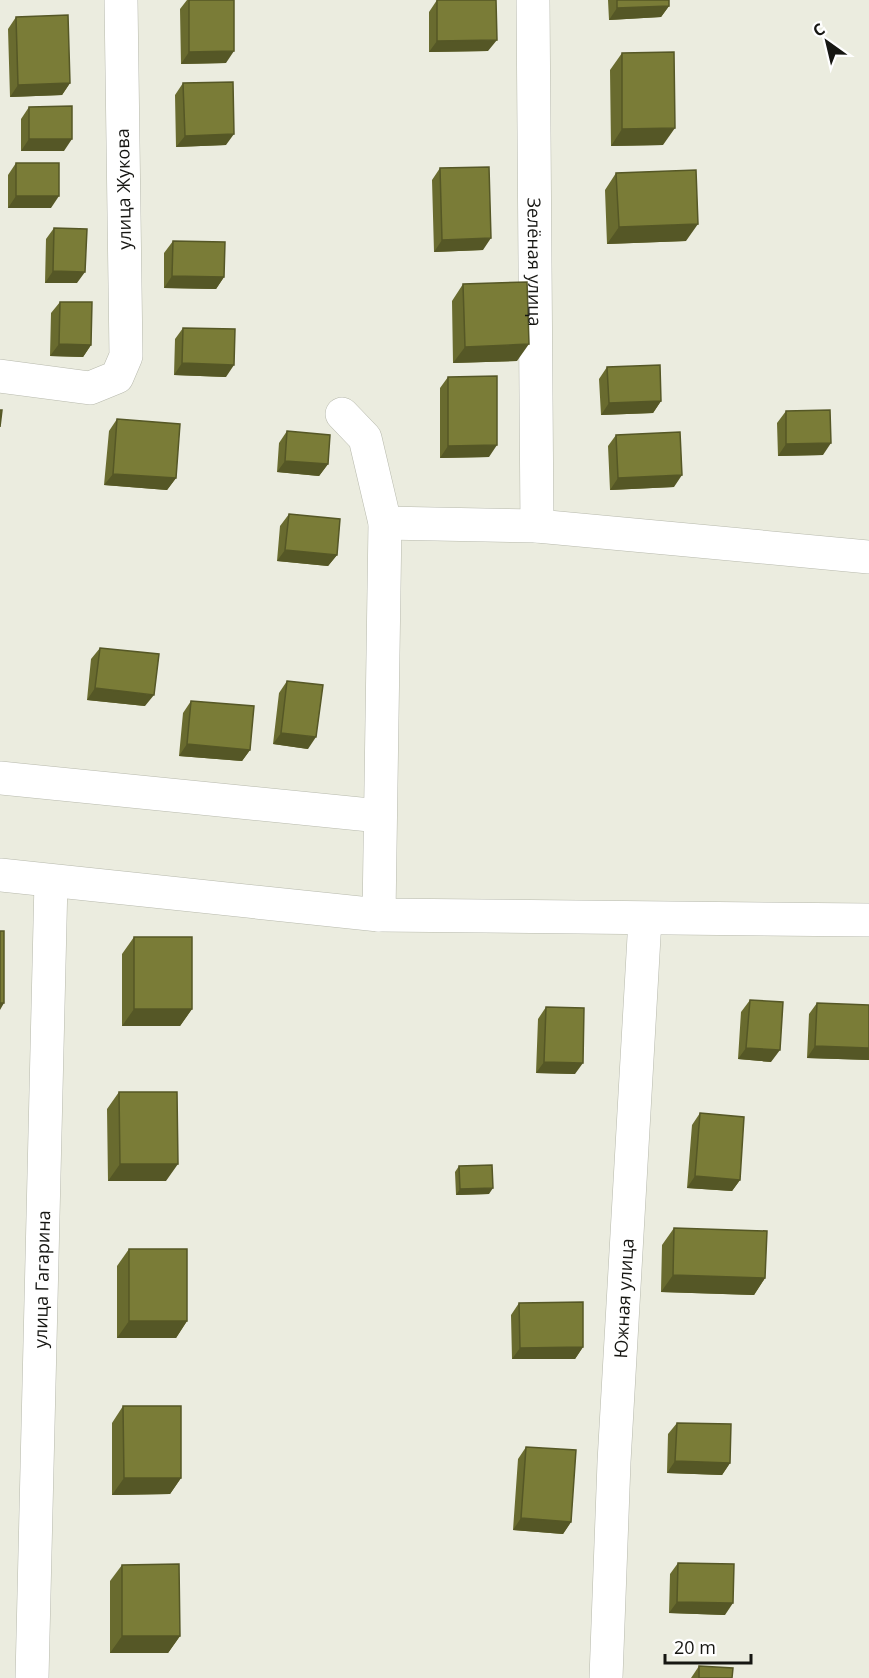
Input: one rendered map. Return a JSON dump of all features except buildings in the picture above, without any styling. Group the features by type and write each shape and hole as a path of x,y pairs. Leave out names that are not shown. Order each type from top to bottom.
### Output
{"street":[{"name":"улица Жукова","path":"0,376 90,388 117,377 126,356 121,0"},
{"name":"Зелёная улица","path":"533,0 537,526"},
{"path":"342,414 365,438 385,523 379,915"},
{"path":"385,523 537,526 869,557"},
{"path":"0,778 380,816"},
{"path":"0,875 379,915 869,920"},
{"name":"улица Гагарина","path":"32,1678 51,881"},
{"name":"Южная улица","path":"606,1678 614,1462 645,919"}]}
